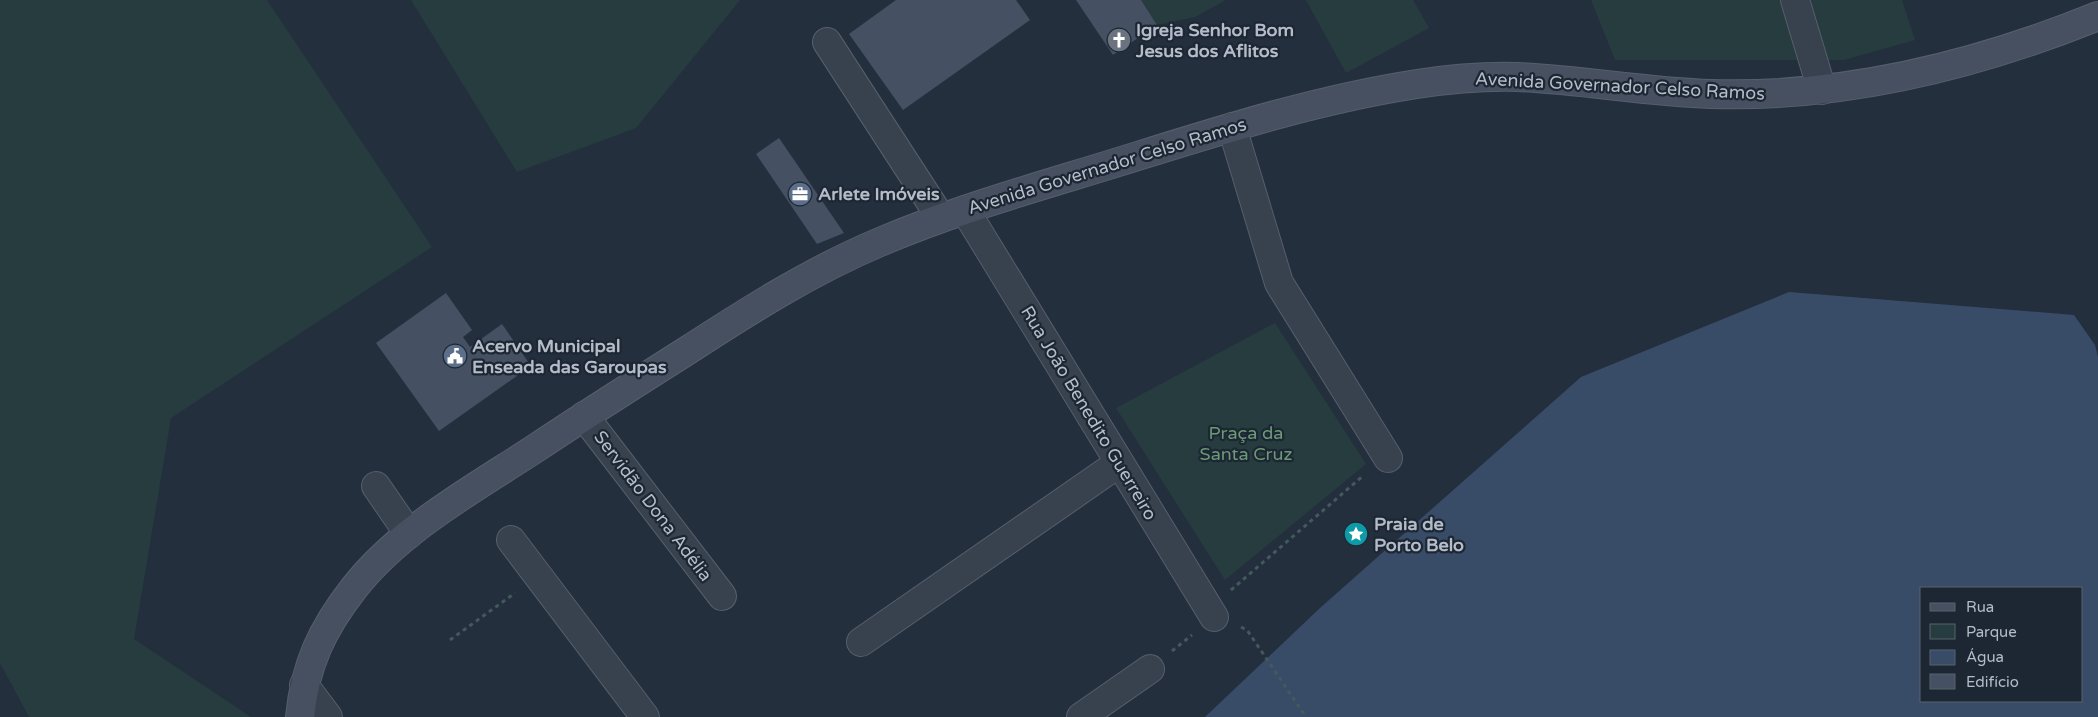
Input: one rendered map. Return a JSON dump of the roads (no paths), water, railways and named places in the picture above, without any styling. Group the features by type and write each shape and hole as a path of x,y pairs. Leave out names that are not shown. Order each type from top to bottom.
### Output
{"main road":[{"name":"Avenida Governador Celso Ramos","path":"300,717 304,685 317,646 355,587 380,560 410,534 584,416 736,318 830,265 877,243 953,214 1232,127 1362,93 1470,78 1519,77 1710,94 1769,94 1822,90 1886,79 1946,65 2005,49 2098,16"}],"street":[{"path":"1795,0 1822,90"},
{"name":"Rua João Benedito Guerreiro","path":"827,42 953,214 1120,463 1214,617"},
{"path":"1232,127 1279,283 1388,458"},
{"name":"Servidão Dona Adélia","path":"584,416 722,596"},
{"path":"861,642 1120,463"},
{"path":"376,486 410,534"},
{"path":"511,540 645,717"},
{"path":"1081,717 1150,669"},
{"path":"304,685 328,717"}],"water":[{"path":"1789,292 2074,315 2095,345 2098,357 2098,717 1205,717 1320,608 1581,377"}],"place":[{"name":"Igreja Senhor Bom Jesus dos Aflitos","path":"1119,40"},
{"name":"Arlete Imóveis","path":"800,194"},
{"name":"Acervo Municipal Enseada das Garoupas","path":"455,356"},
{"name":"Praia de Porto Belo","path":"1356,534"}],"park label":[{"name":"Praça da Santa Cruz","path":"1246,443"}]}
